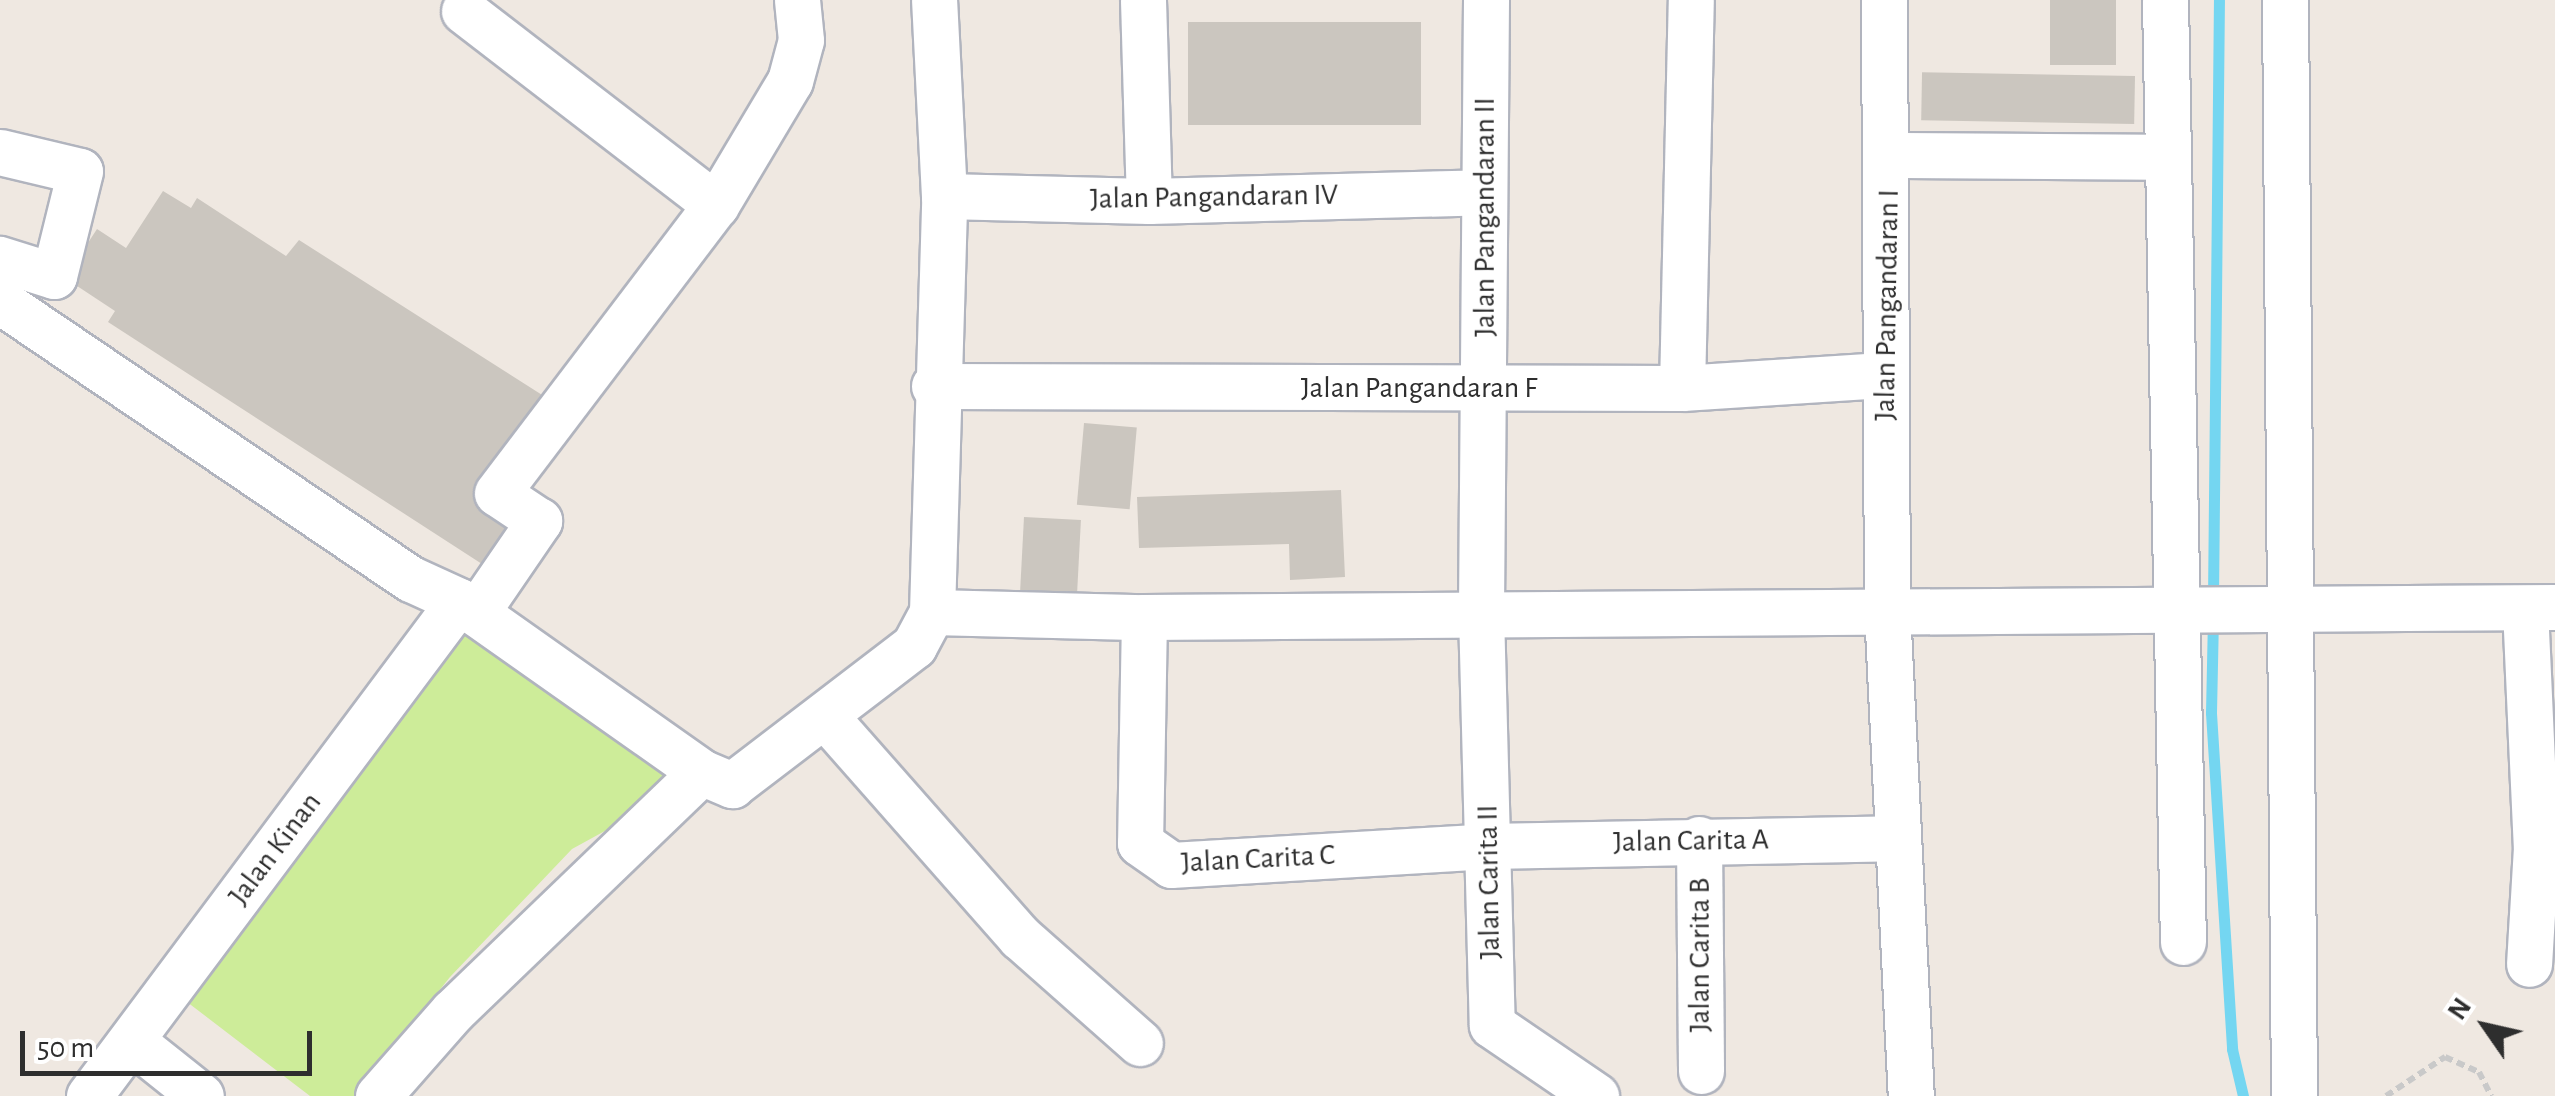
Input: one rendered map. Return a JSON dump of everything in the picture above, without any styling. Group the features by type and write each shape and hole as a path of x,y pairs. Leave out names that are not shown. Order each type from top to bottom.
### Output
{"street":[{"path":"464,11 716,205 790,81 801,40 796,0"},
{"path":"0,302 411,579 468,607 700,772 732,785 914,646 932,612 944,386 944,196 934,0"},
{"path":"1143,0 1150,200"},
{"name":"Jalan Pangandaran II","path":"1481,613 1486,390 1486,0"},
{"path":"1682,388 1691,0"},
{"name":"Jalan Pangandaran I","path":"1884,0 1890,155 1883,375 1887,610 1894,838 1910,1096"},
{"path":"2166,0 2167,157 2186,608 2183,942"},
{"path":"2285,0 2294,1096"},
{"path":"0,152 80,171 54,276 0,259"},
{"path":"1890,155 2167,157"},
{"name":"Jalan Pangandaran IV","path":"944,196 1150,200 1484,192"},
{"name":"Jalan Kinan","path":"89,1096 539,521 497,494 716,205"},
{"name":"Jalan Pangandaran F","path":"944,386 1682,388 1883,375"},
{"path":"932,612 1144,617 2186,608 2248,613 2540,607 2546,848 2529,964"},
{"name":"Jalan Carita II","path":"1481,613 1492,1024 1596,1096"},
{"name":"Jalan Carita C","path":"1144,617 1140,843 1152,856 1171,865 1488,846"},
{"path":"825,716 1020,938 1140,1043"},
{"path":"378,1096 453,1011 700,772"},
{"name":"Jalan Carita A","path":"1488,846 1894,838"},
{"name":"Jalan Carita B","path":"1700,839 1701,1071"},
{"path":"132,1042 201,1096"}],"path":[{"path":"2386,1096 2444,1057 2479,1072 2491,1096"}],"green space":[{"path":"459,611 687,786 572,849 450,977 355,1096 310,1096 174,992"}],"building":[{"path":"2050,0 2116,0 2116,65 2050,65"},
{"path":"1188,22 1421,22 1421,125 1188,125"},
{"path":"1922,72 2135,76 2134,124 1921,120"},
{"path":"163,191 191,208 197,198 286,256 299,240 550,400 510,520 482,564 108,322 115,311 65,278 97,229 126,248"},
{"path":"1084,423 1137,428 1130,509 1077,505"},
{"path":"1341,490 1345,577 1290,580 1289,544 1139,548 1137,497"},
{"path":"1024,517 1081,520 1077,598 1020,595"}],"waterway":[{"path":"2213,599 2219,0"},
{"path":"2213,617 2211,713 2232,1049 2243,1096"}]}
